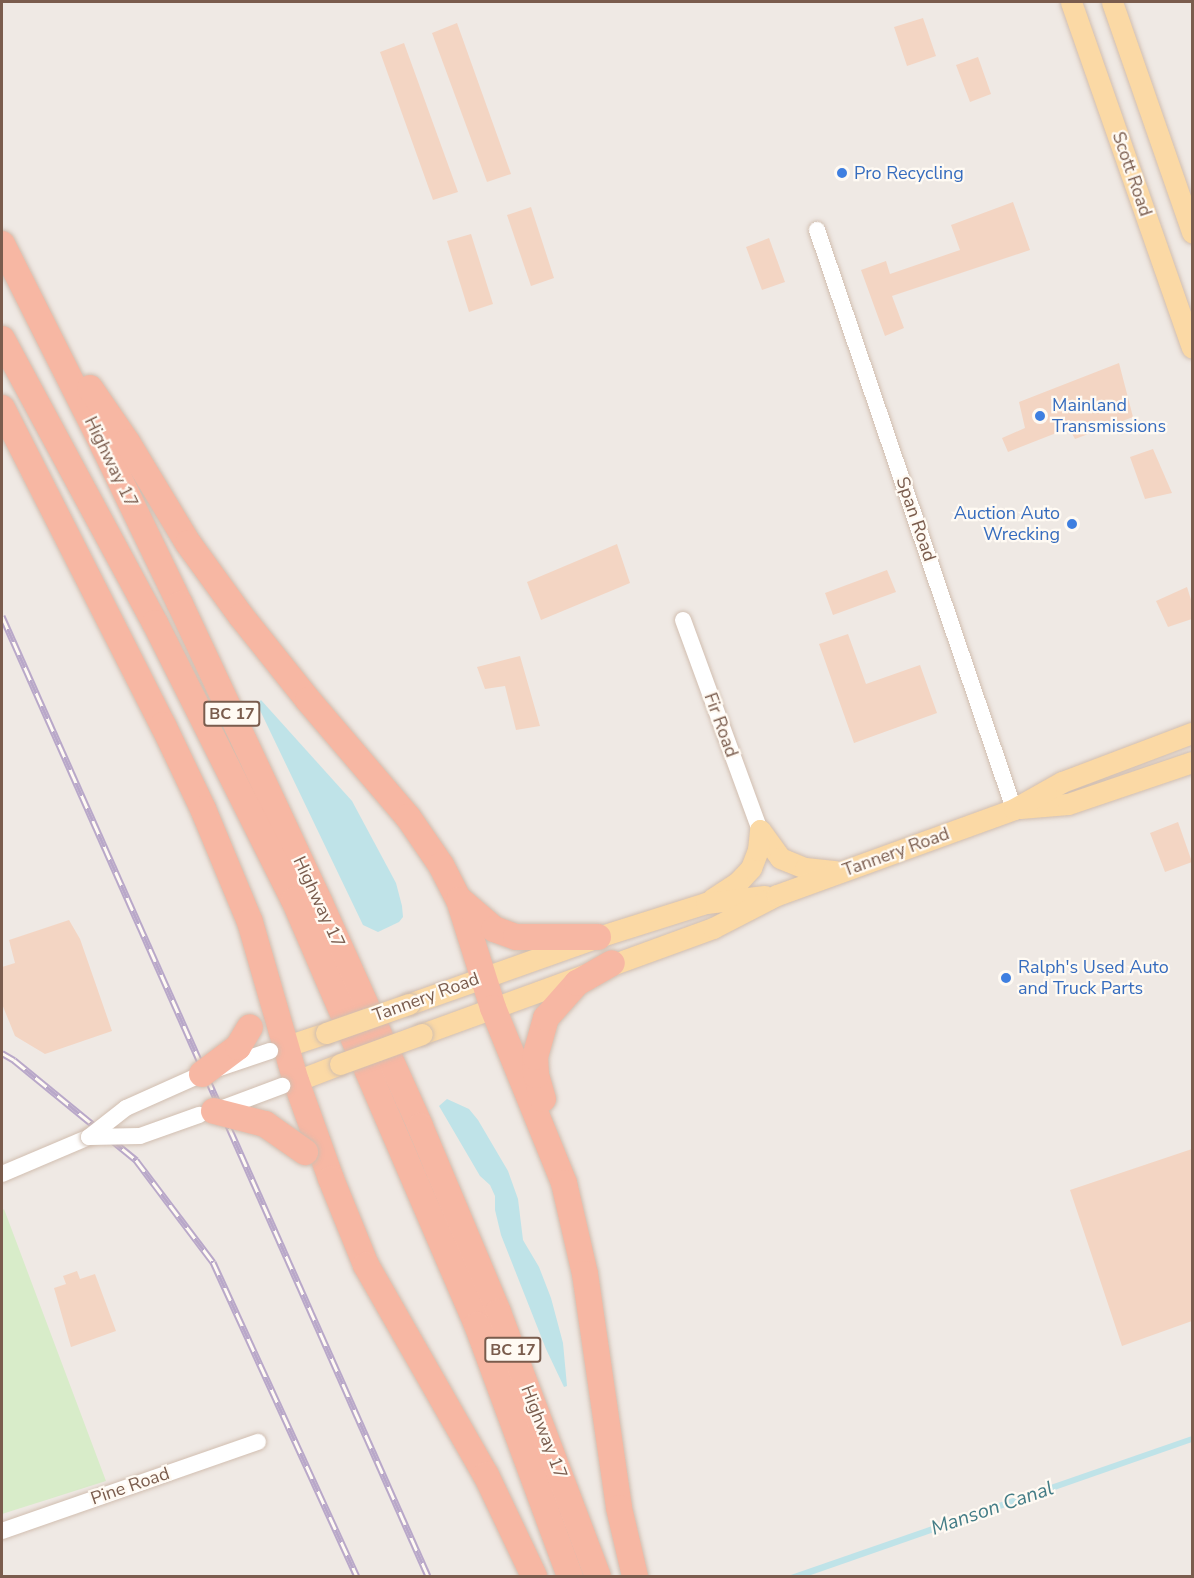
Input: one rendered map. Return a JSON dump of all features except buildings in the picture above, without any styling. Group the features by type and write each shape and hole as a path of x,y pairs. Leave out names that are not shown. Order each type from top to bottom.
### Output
{"highway":[{"name":"Highway 17","path":"2,244 104,447 242,736 420,1126 498,1312 598,1576"},
{"path":"33,306 127,442 188,543 266,650 408,817 441,865 459,900 493,1008 551,1145 564,1183 582,1262 611,1463 635,1576"},
{"name":"Highway 17","path":"2,339 155,623 294,900 477,1325 570,1576"},
{"path":"2,408 163,725 203,809 250,922 278,1049 289,1083 366,1265 486,1475 534,1576"},
{"path":"459,900 494,929 516,937 598,937"},
{"path":"202,1074 238,1047 257,1013 260,987 250,922"},
{"path":"551,1145 536,1075 535,1057 540,1032 546,1018 577,983 612,963"},
{"path":"214,1111 266,1124 305,1152 331,1179"}],"main road":[{"name":"Scott Road","path":"1071,2 1192,347"},
{"path":"1112,2 1192,232"},
{"name":"Tannery Road","path":"289,1083 612,963 713,928 777,895 1014,809 1062,782 1192,734"},
{"name":"Tannery Road","path":"1014,809 1068,804 1192,762"},
{"path":"760,830 780,858 805,868 845,871"},
{"path":"706,903 738,882 751,868 758,850 760,830"},
{"name":"Tannery Road","path":"278,1049 598,937 706,903 777,895"}],"street":[{"name":"Span Road","path":"817,230 1014,809"},
{"name":"Fir Road","path":"683,620 760,830"},
{"name":"Tannery Road","path":"2,1174 89,1137 126,1108 202,1074 278,1049"},
{"name":"Tannery Road","path":"89,1137 140,1136 289,1083"},
{"name":"Pine Road","path":"2,1531 258,1442"}],"shaded area":[{"path":"2,2 1192,2 1192,1576 2,1576"}],"green space":[{"path":"4,1209 106,1481 2,1514 2,1211"}],"water":[{"path":"261,700 352,801 396,883 403,917 399,922 378,932 363,925 257,704"},
{"path":"447,1099 469,1109 508,1171 518,1199 523,1240 539,1267 551,1298 563,1343 567,1386 564,1387 546,1349 501,1235 495,1210 495,1196 490,1185 480,1176 439,1106"},
{"name":"Manson Canal","path":"1192,1436 1192,1442 808,1576 788,1576"}],"railway":[{"path":"2,616 428,1576"},
{"path":"2,1053 14,1060 136,1160 213,1262 357,1576"}],"place":[{"name":"Pro Recycling","path":"842,173"},
{"name":"Mainland Transmissions","path":"1040,416"},
{"name":"Auction Auto Wrecking","path":"1072,524"},
{"name":"Ralph's Used Auto and Truck Parts","path":"1006,978"}]}
